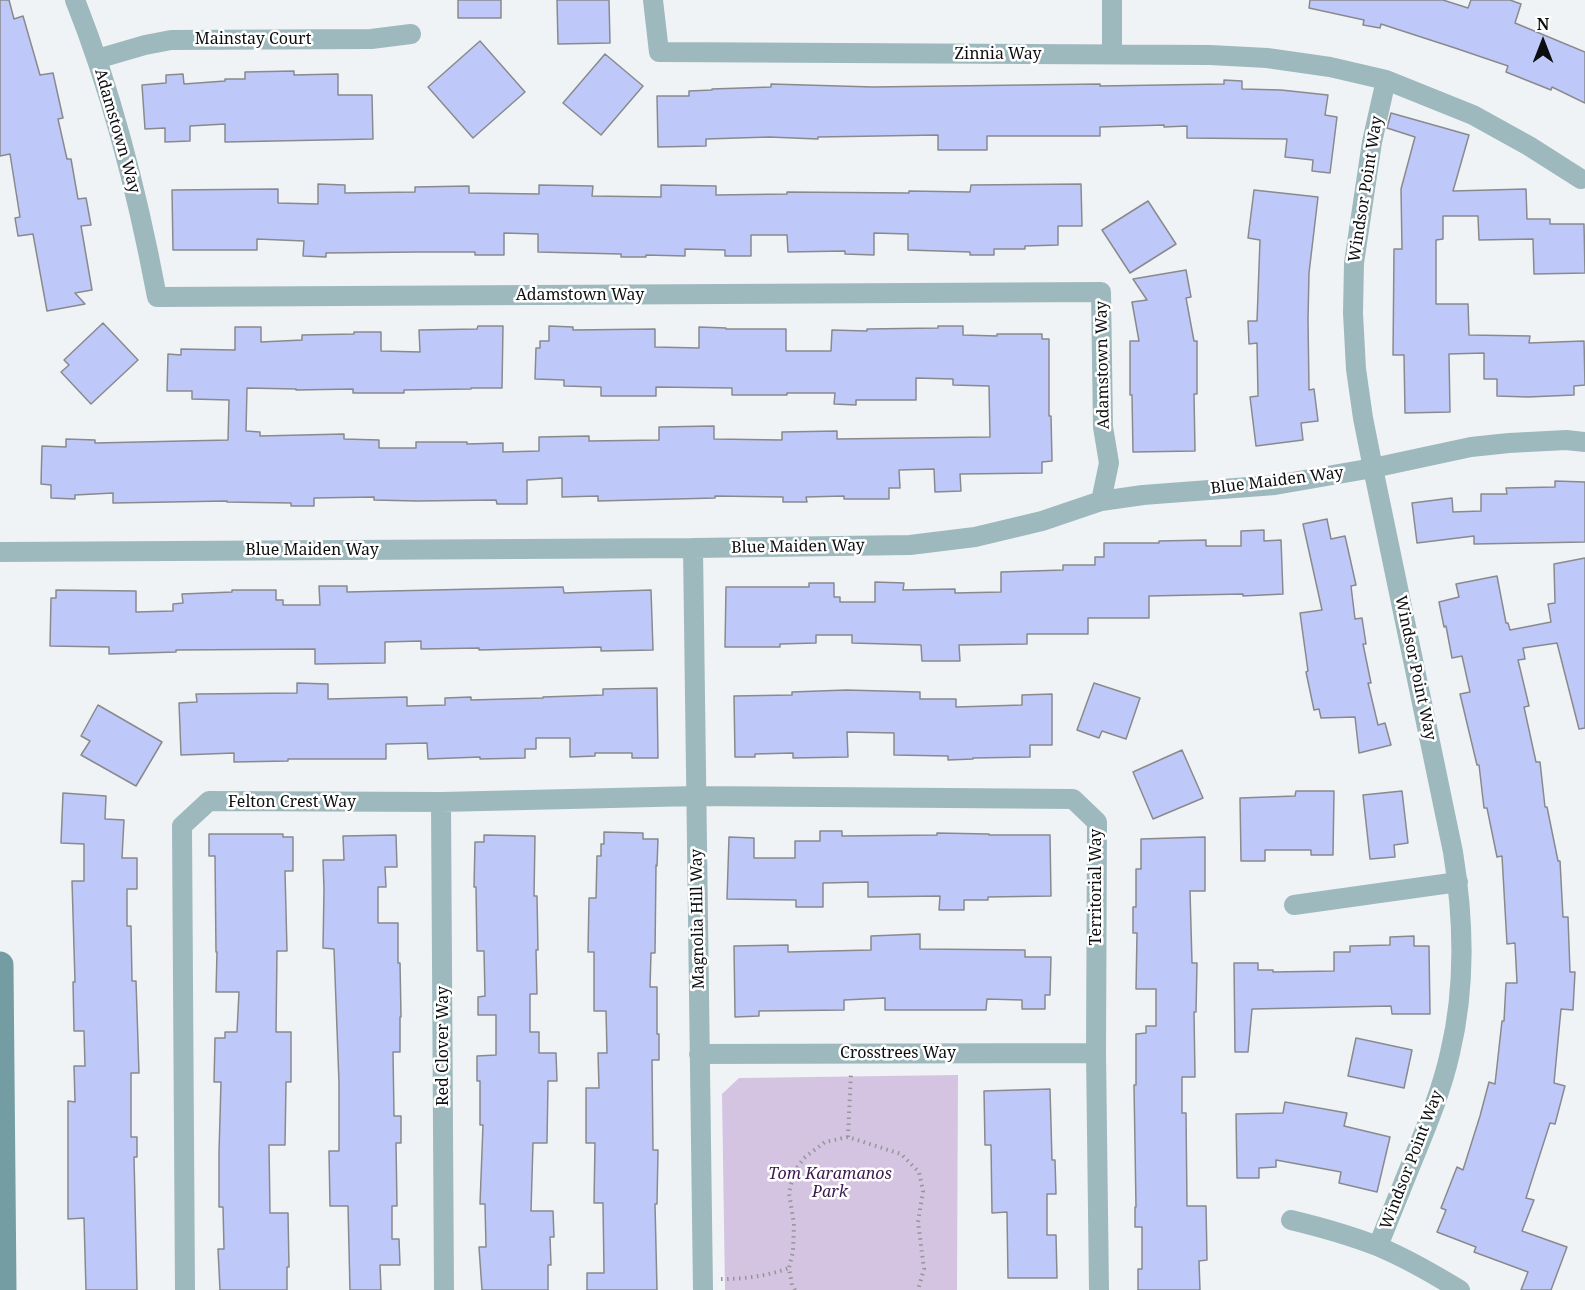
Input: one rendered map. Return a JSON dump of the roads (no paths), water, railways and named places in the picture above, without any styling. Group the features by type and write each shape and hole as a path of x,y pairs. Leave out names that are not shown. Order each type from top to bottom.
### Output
{"main road":[{"path":"0,965 3,1290"}],"street":[{"name":"Adamstown Way","path":"75,0 97,59 127,160 157,297 1101,292 1103,427 1108,463 1101,501"},
{"name":"Zinnia Way","path":"653,0 659,52 1210,55 1267,58 1330,67 1386,80 1473,115 1581,178"},
{"path":"1112,0 1112,54"},
{"name":"Mainstay Court","path":"97,59 171,40 371,39 411,34"},
{"name":"Windsor Point Way","path":"1378,1246 1428,1123 1450,1054 1459,1007 1462,934 1458,882 1363,418 1356,369 1353,313 1354,263 1372,142 1386,80"},
{"name":"Blue Maiden Way","path":"0,552 910,545 964,539 1042,521 1101,501 1143,495 1275,485 1509,442 1566,440 1585,442"},
{"name":"Magnolia Hill Way","path":"693,548 703,1285"},
{"name":"Felton Crest Way","path":"185,1290 182,826 209,801 441,802 697,796"},
{"name":"Territorial Way","path":"697,796 1073,799 1097,822 1096,1053 1099,1290"},
{"name":"Red Clover Way","path":"441,802 444,1290"},
{"path":"1294,905 1458,882"},
{"name":"Crosstrees Way","path":"699,1054 1096,1053"},
{"path":"1291,1220 1378,1246 1460,1290"}],"park label":[{"name":"Tom Karamanos Park","path":"830,1183"}]}
